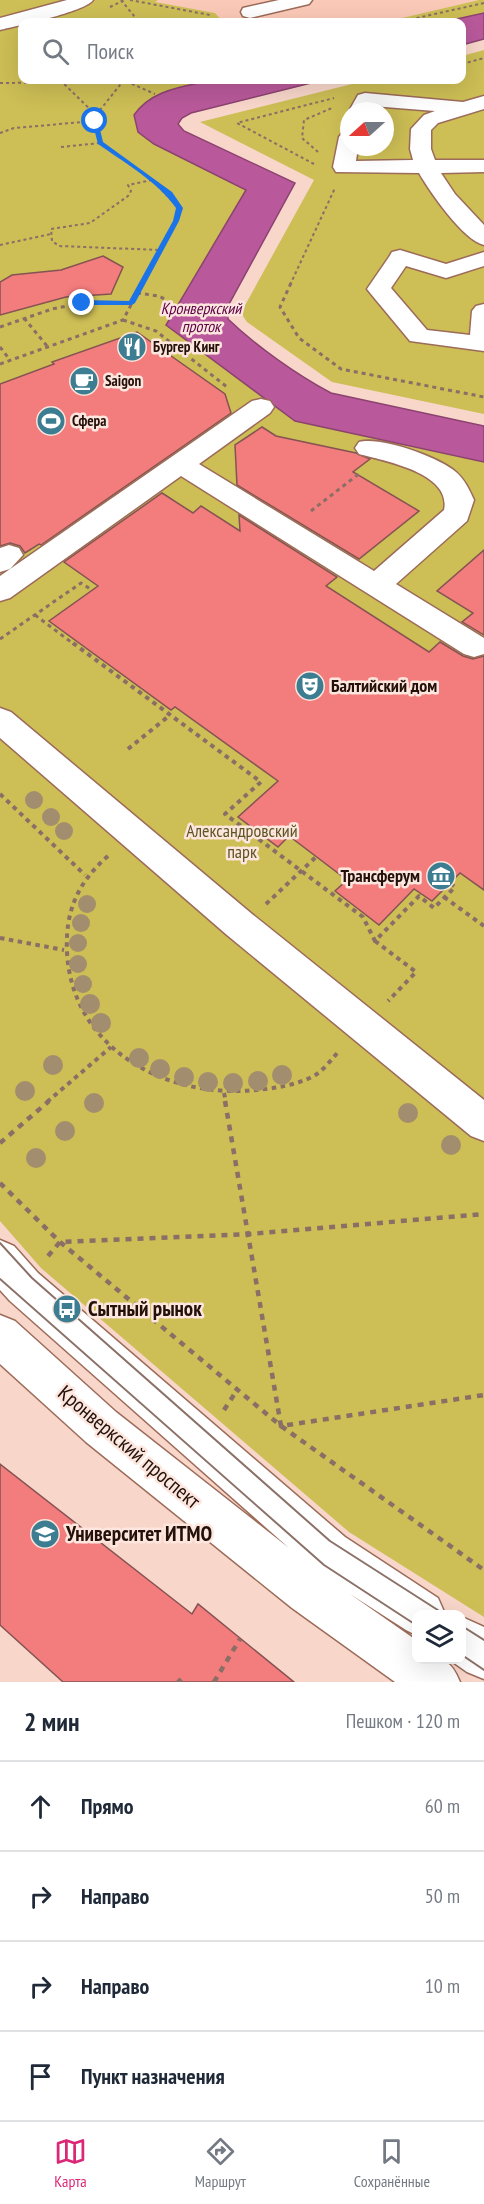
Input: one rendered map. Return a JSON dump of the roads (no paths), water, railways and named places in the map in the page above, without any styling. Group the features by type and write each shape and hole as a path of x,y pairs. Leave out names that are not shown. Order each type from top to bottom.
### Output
{"street":[{"path":"24,18 84,0"},
{"path":"250,12 303,0"},
{"path":"0,24 18,19"},
{"path":"363,102 364,99 478,106"},
{"path":"478,106 431,119 421,129 421,151 428,167 453,206 484,238"},
{"path":"346,156 344,167 484,166"},
{"path":"484,259 446,271 400,257 379,289 419,336 481,344 484,311"},
{"path":"0,591 109,512 182,465 261,407"},
{"path":"376,585 457,514 461,505 460,494 452,483 438,472 412,459 377,450"},
{"path":"182,465 474,646"},
{"path":"0,720 132,836 363,1027 484,1123"},
{"path":"0,1260 24,1287 329,1553 416,1610"},
{"name":"Кронверкский проспект","path":"0,1336 100,1428 308,1592 436,1682"},
{"path":"466,1643 484,1655"}],"water":[{"path":"484,13 484,39 466,44 466,18 461,18"},
{"name":"Кронверкский проток","path":"193,84 307,84 191,113 182,118 178,124 184,131 295,183 227,308 228,319 277,359 331,393 484,426 484,462 295,421 166,325 246,190 154,144 138,132 134,115 141,106 159,94"}],"tram line":[{"path":"0,1243 32,1278 330,1541 438,1610"},
{"path":"0,1279 324,1565 412,1622"},
{"path":"466,1629 484,1640"},
{"path":"466,1658 484,1670"}],"place":[{"name":"Бургер Кинг","path":"132,347"},
{"name":"Saigon","path":"84,381"},
{"name":"Сфера","path":"51,421"},
{"name":"Балтийский дом","path":"310,686"},
{"name":"Трансферум","path":"441,876"},
{"name":"Сытный рынок","path":"67,1309"},
{"name":"Университет ИТМО","path":"45,1534"}],"park label":[{"name":"Александровский парк","path":"242,841"}]}
